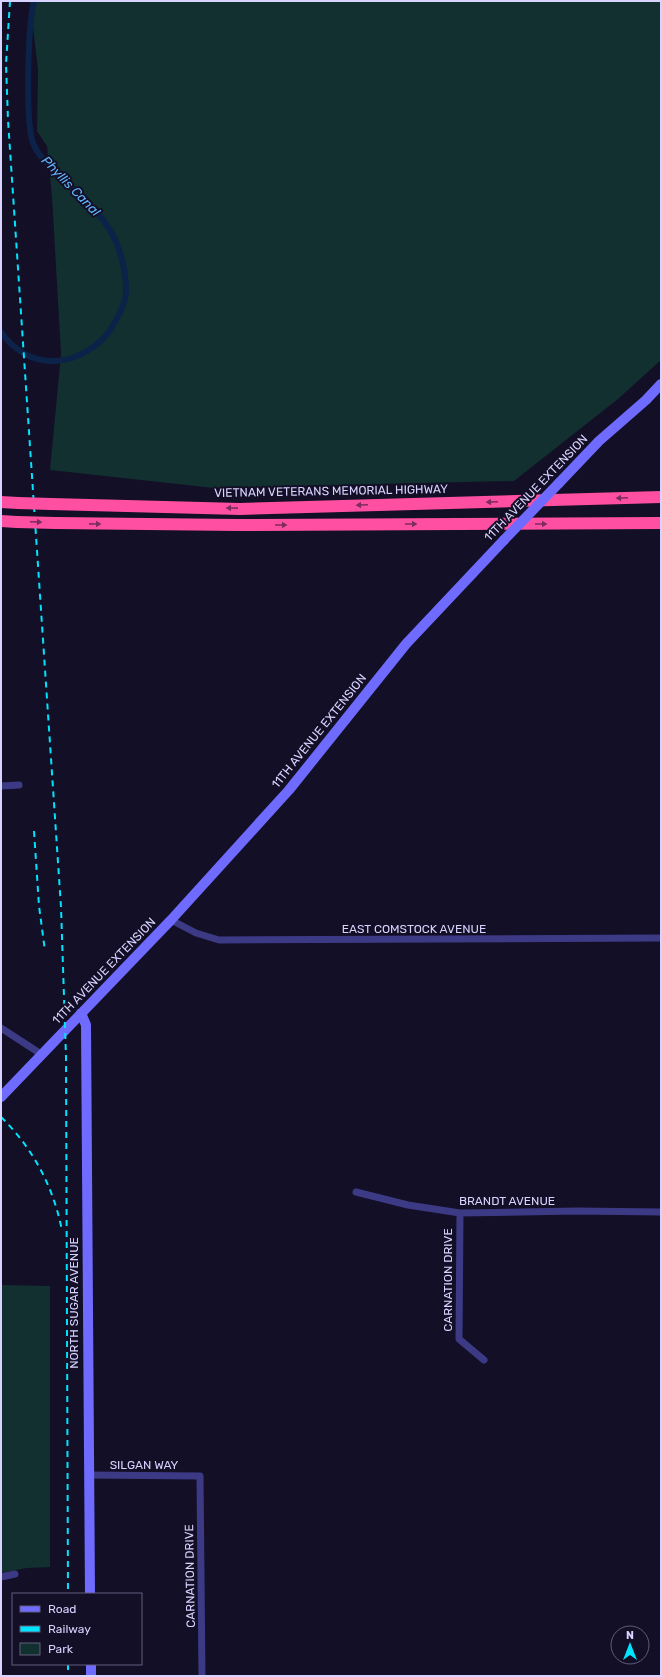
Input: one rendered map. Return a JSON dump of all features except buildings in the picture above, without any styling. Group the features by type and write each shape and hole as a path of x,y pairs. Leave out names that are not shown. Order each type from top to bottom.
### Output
{"highway":[{"name":"VIETNAM VETERANS MEMORIAL HIGHWAY","path":"1,502 240,509 661,497"},
{"path":"1,521 236,525 661,523"}],"street":[{"name":"11TH AVENUE EXTENSION","path":"1,1097 171,920 294,784 406,644 599,441 646,400 661,384"},
{"path":"1,786 19,785"},
{"name":"EAST COMSTOCK AVENUE","path":"171,920 196,933 218,940 661,938"},
{"name":"NORTH SUGAR AVENUE","path":"81,1013 86,1025 90,1593"},
{"path":"1,1028 41,1054"},
{"name":"BRANDT AVENUE","path":"356,1192 408,1205 460,1213 578,1211 661,1212"},
{"name":"CARNATION DRIVE","path":"460,1213 459,1339 484,1360"},
{"name":"SILGAN WAY","path":"89,1475 200,1476"},
{"name":"CARNATION DRIVE","path":"200,1476 202,1676"},
{"path":"1,1577 15,1574"},
{"path":"91,1665 91,1676"}],"green space":[{"path":"30,1 661,1 661,360 618,399 514,481 214,488 50,470 61,354 52,197 47,146 37,131 38,70"},
{"path":"1,1285 50,1286 50,1567 27,1568 1,1573"}],"waterway":[{"name":"Phyllis Canal","path":"1,332 11,344 24,354 31,357 46,361 71,358 88,351 108,334 124,304 126,290 123,264 119,248 105,222 42,157 33,143 30,131 28,72 30,30 34,1"}],"railway":[{"path":"10,1 6,64 8,120 61,907 66,1057 68,1593"},
{"path":"34,831 39,906 45,951"},
{"path":"1,1117 23,1142 48,1184 54,1199 62,1231"},
{"path":"68,1665 68,1676"}]}
